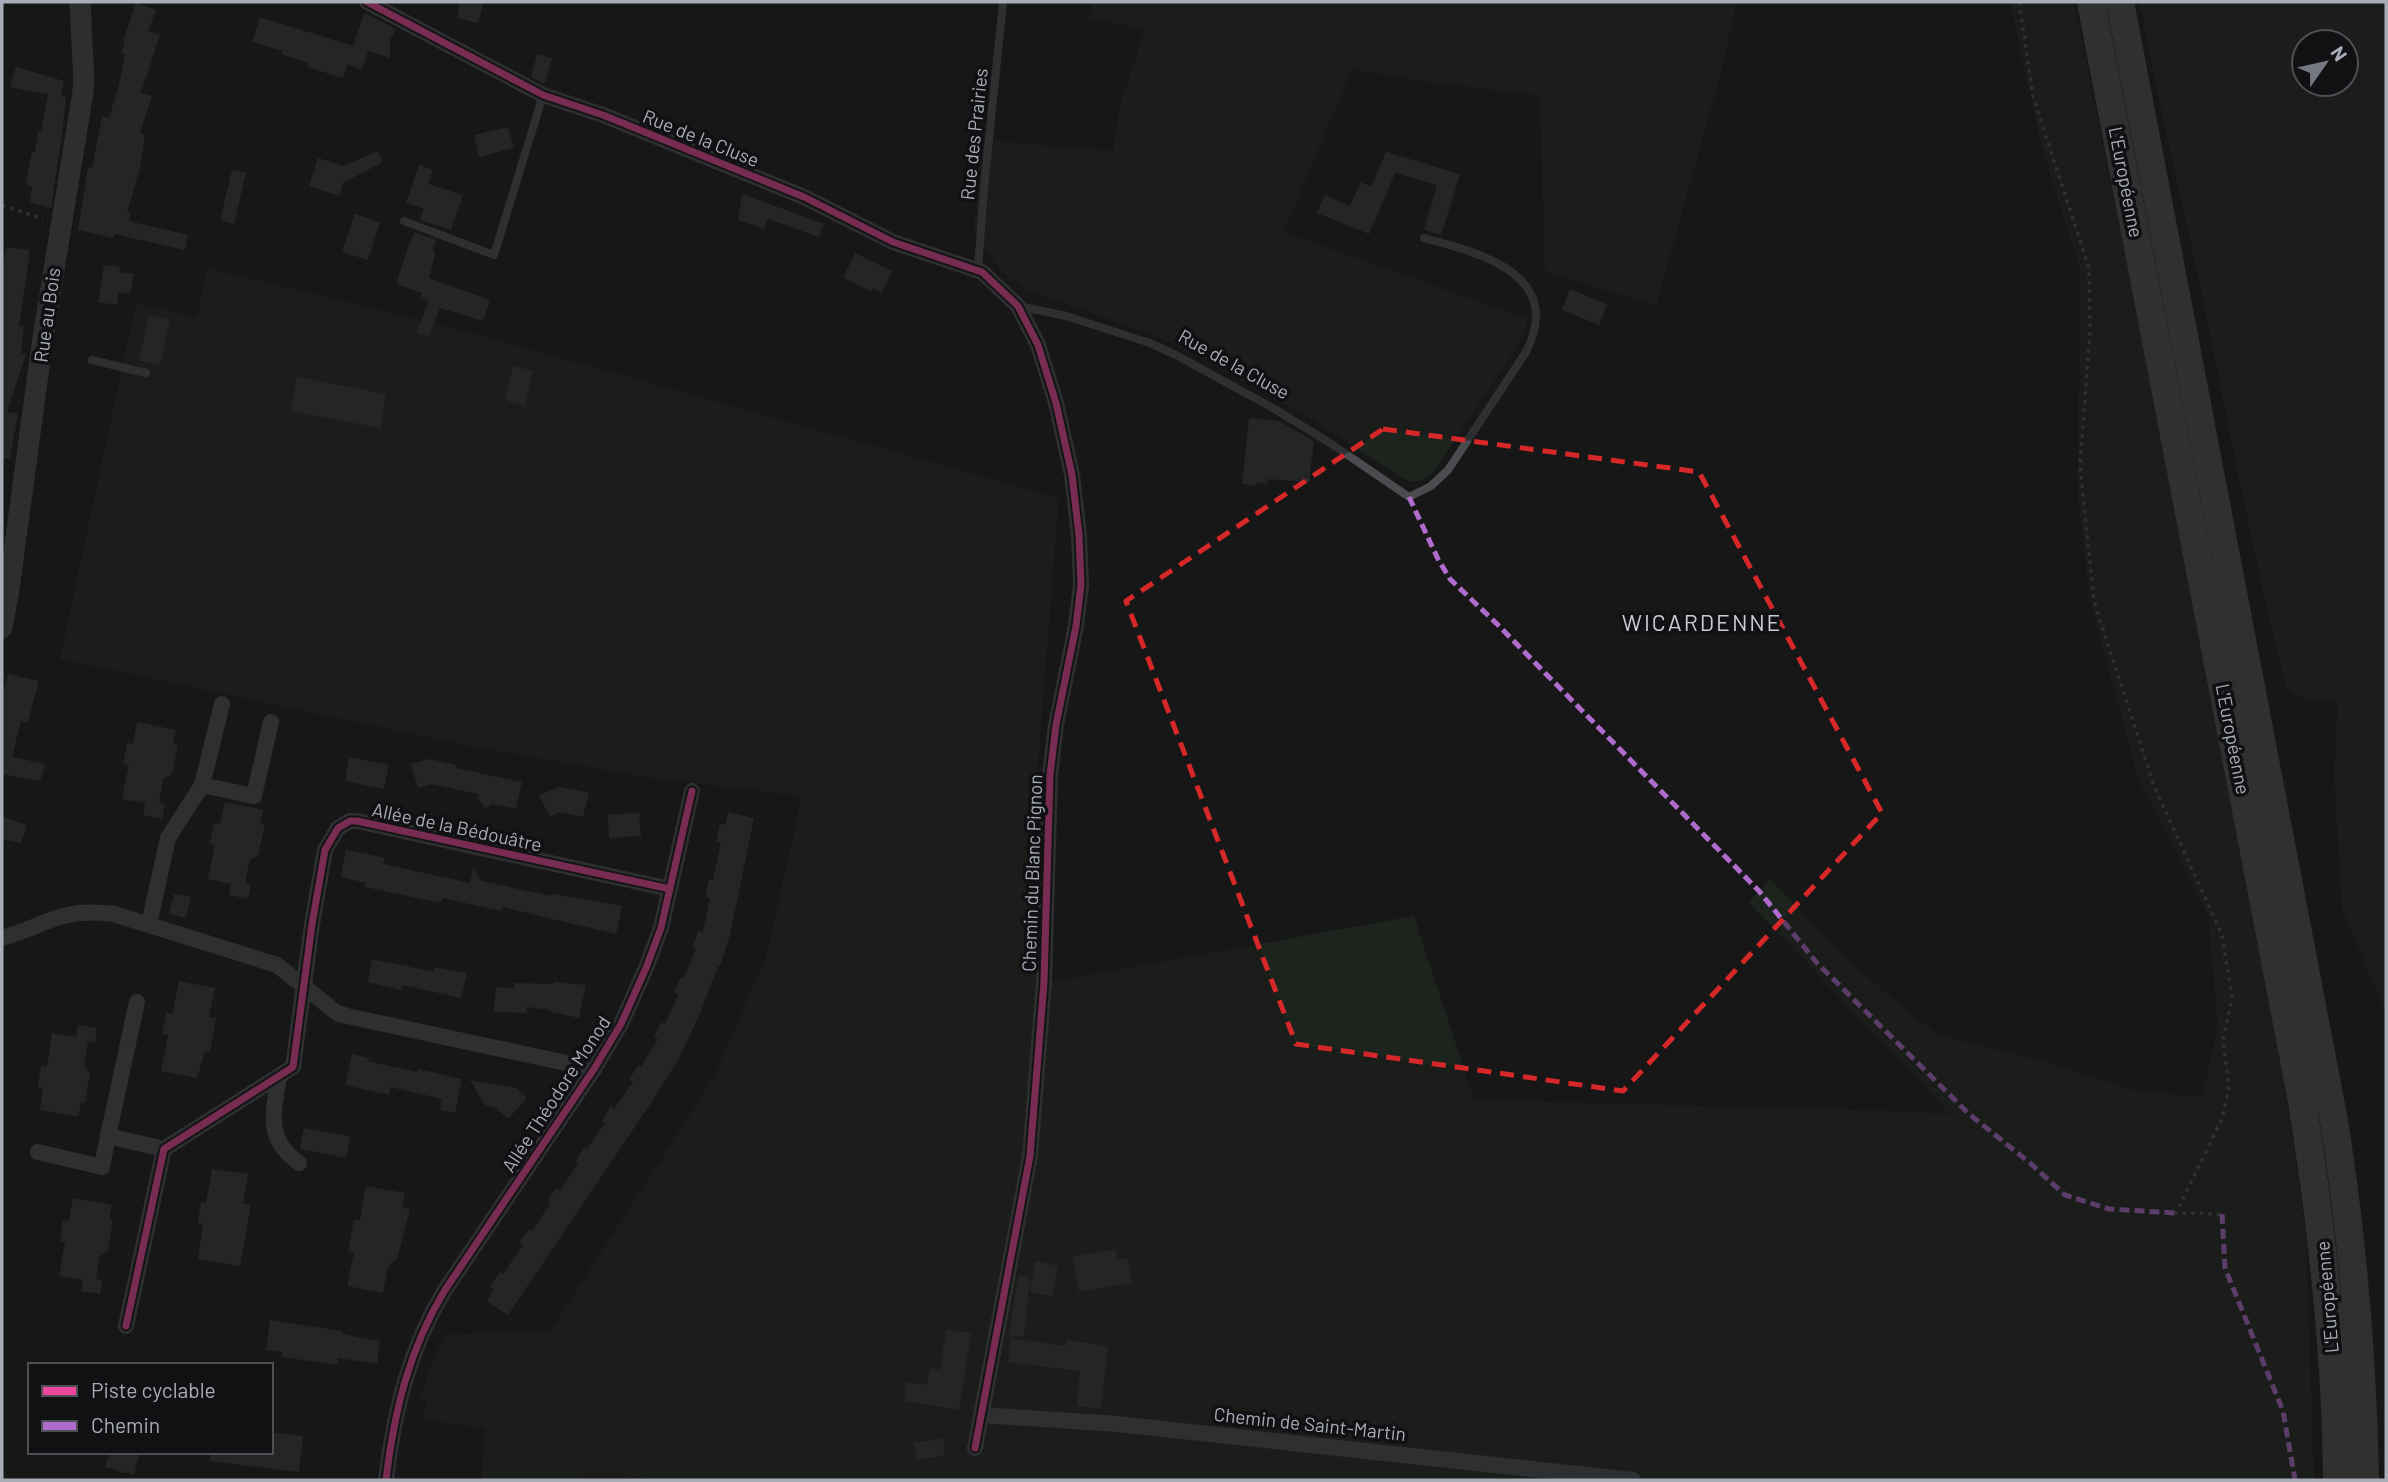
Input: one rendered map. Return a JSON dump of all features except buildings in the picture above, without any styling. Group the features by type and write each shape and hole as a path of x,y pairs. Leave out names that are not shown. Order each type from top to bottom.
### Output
{"highway":[{"name":"L'Européenne","path":"2091,2 2304,1114 2320,1223 2330,1330 2337,1480"},
{"name":"L'Européenne","path":"2120,2 2334,1121 2357,1295 2363,1381 2365,1480"}],"main road":[{"name":"Rue au Bois","path":"2,628 60,225 84,83 80,2"}],"street":[{"name":"Rue de la Cluse","path":"368,2 543,95 591,110 804,197 893,243 978,270 993,280 1018,306"},
{"name":"Chemin du Blanc Pignon","path":"975,1448 1030,1156 1044,982 1051,759 1081,585 1077,516 1065,439 1043,360 1018,306"},
{"path":"149,924 168,838 202,785 222,704"},
{"path":"202,785 254,796 271,722"},
{"name":"Allée Théodore Monod","path":"386,1480 393,1427 409,1364 428,1320 594,1069 621,1024 646,968 661,928 692,791"},
{"name":"Allée de la Bédouâtre","path":"305,986 325,850 332,834 350,821 670,889"},
{"path":"2,938 58,916 79,912 114,914 269,961 285,969 337,1013 594,1069"},
{"path":"108,1136 164,1149 293,1067 305,986"},
{"path":"38,1152 102,1167 137,1002"},
{"path":"279,1076 274,1129 280,1145 299,1163"},
{"path":"126,1326 164,1149"},
{"name":"Chemin de Saint-Martin","path":"981,1415 1117,1424 1633,1480"}],"lane":[{"name":"Rue des Prairies","path":"978,270 1003,2"},
{"path":"404,220 495,255 543,95"},
{"name":"Rue de la Cluse","path":"1018,306 1054,312 1150,343 1176,355 1273,408 1409,497 1431,486 1448,470 1526,352 1536,328 1536,310 1528,286 1516,274 1467,250 1424,238"},
{"path":"92,360 146,373"}],"path":[{"path":"2019,2 2033,96 2089,268 2090,331 2080,466 2094,601 2154,786 2222,935 2232,997 2223,1040 2229,1088 2222,1119 2176,1213 2222,1214"},
{"path":"2,205 60,225"}],"highlighted area":[{"path":"1383,429 1699,472 1882,813 1623,1091 1296,1044 1126,601"}],"shaded area":[{"path":"1092,2 1737,2 1720,76 1656,306 1545,271 1540,96 1352,69 1284,232 1528,319 1522,337 1508,361 1432,474 1422,481 1412,482 1305,415 1178,346 1024,289 1003,271 983,247 974,226 983,140 1113,151 1120,105 1145,29 1090,19"},
{"path":"2010,2 2074,2 2192,583 2287,1096 2306,1237 2314,1480 654,1480 588,1466 577,1480 481,1480 485,1428 422,1420 427,1403 420,1397 435,1354 446,1335 551,1330 714,1077 766,957 802,796 640,776 470,746 60,659 136,303 197,317 207,268 480,335 1059,498 1034,813 1041,921 1038,984 1414,916 1474,1100 1950,1114 1749,902 1770,879 1845,956 1905,1010 1938,1035 2051,1063 2137,1091 2202,1097 2218,1027 2208,917 2175,847 2139,781 2090,601 2078,498 2080,269 2042,147"},
{"path":"2140,2 2386,2 2386,1013 2342,909 2334,773 2338,701 2307,700 2286,687 2254,551"},
{"path":"588,1466 654,1480 577,1480"}],"marked path":[{"path":"1409,497 1450,579 1759,891 1817,963 1969,1114 2065,1195 2109,1209 2176,1213"},
{"path":"2222,1214 2225,1268 2283,1411 2295,1480"}],"cycle path":[{"path":"367,2 543,95 603,115 804,197 893,242 982,272 1018,306 1038,345 1056,403 1072,475 1081,585 1076,626 1056,725 1050,775 1044,982 1030,1156 975,1448"},
{"path":"386,1480 405,1382 432,1312 594,1069 621,1024 646,968 661,928 692,791"},
{"path":"126,1326 164,1149 293,1067 325,850 338,828 350,821 357,821 670,889"}],"district":[{"name":"WICARDENNE","path":"1702,623"}]}
